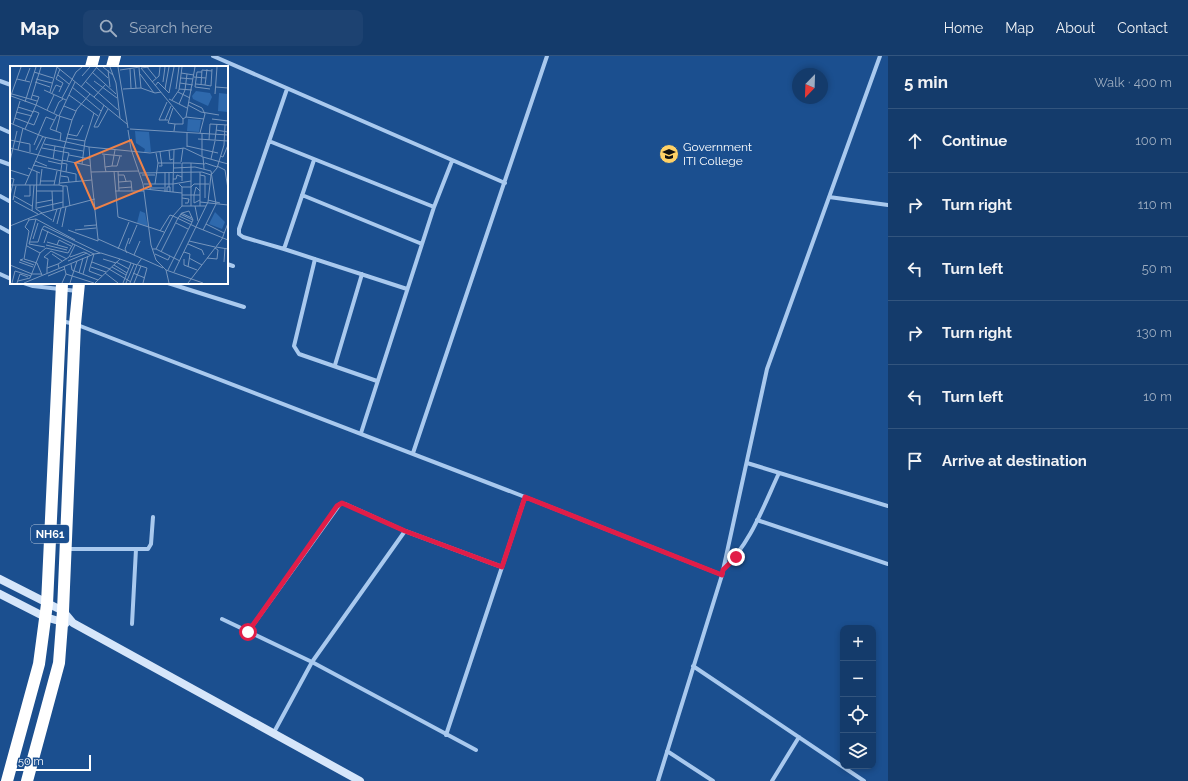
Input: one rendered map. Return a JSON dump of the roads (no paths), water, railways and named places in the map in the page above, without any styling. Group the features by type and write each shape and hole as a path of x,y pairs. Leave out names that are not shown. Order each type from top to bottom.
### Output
{"highway":[{"path":"91,66 94,56"},
{"path":"112,66 115,56"},
{"name":"NH61","path":"7,781 39,664 47,604 61,286"},
{"name":"NH61","path":"27,781 59,663 67,623 63,611 65,549 78,287"}],"street":[{"path":"213,56 505,183"},
{"path":"413,453 547,56"},
{"path":"658,781 722,575 767,369 880,56"},
{"path":"0,81 10,85"},
{"path":"287,89 239,229 239,234 243,238 284,248 407,289"},
{"path":"0,128 10,133"},
{"path":"269,141 434,207"},
{"path":"284,248 314,160"},
{"path":"0,161 10,165"},
{"path":"361,433 434,207 452,161"},
{"path":"302,195 422,244"},
{"path":"0,196 10,201"},
{"path":"829,197 888,205"},
{"path":"0,227 10,232"},
{"path":"315,259 294,346 298,354 377,381"},
{"path":"228,264 234,266"},
{"path":"0,274 10,278"},
{"path":"335,366 362,274"},
{"path":"36,284 78,287"},
{"path":"172,284 244,307"},
{"path":"186,288 187,284"},
{"path":"59,320 75,324 361,433 722,575"},
{"path":"747,463 888,506"},
{"path":"723,570 735,559 757,520 779,473"},
{"path":"446,735 525,497"},
{"path":"248,632 340,504 345,504 405,531 502,567"},
{"path":"65,549 136,549 150,547 153,517"},
{"path":"757,520 888,564"},
{"path":"273,734 312,662 405,531"},
{"path":"132,624 136,549"},
{"path":"0,579 63,611"},
{"path":"0,594 45,617 67,623 360,781"},
{"path":"222,619 312,662 476,750"},
{"path":"694,666 864,781"},
{"path":"772,781 799,737"},
{"path":"667,751 713,781"}],"place":[{"name":"Government ITI College","path":"669,154"}]}
